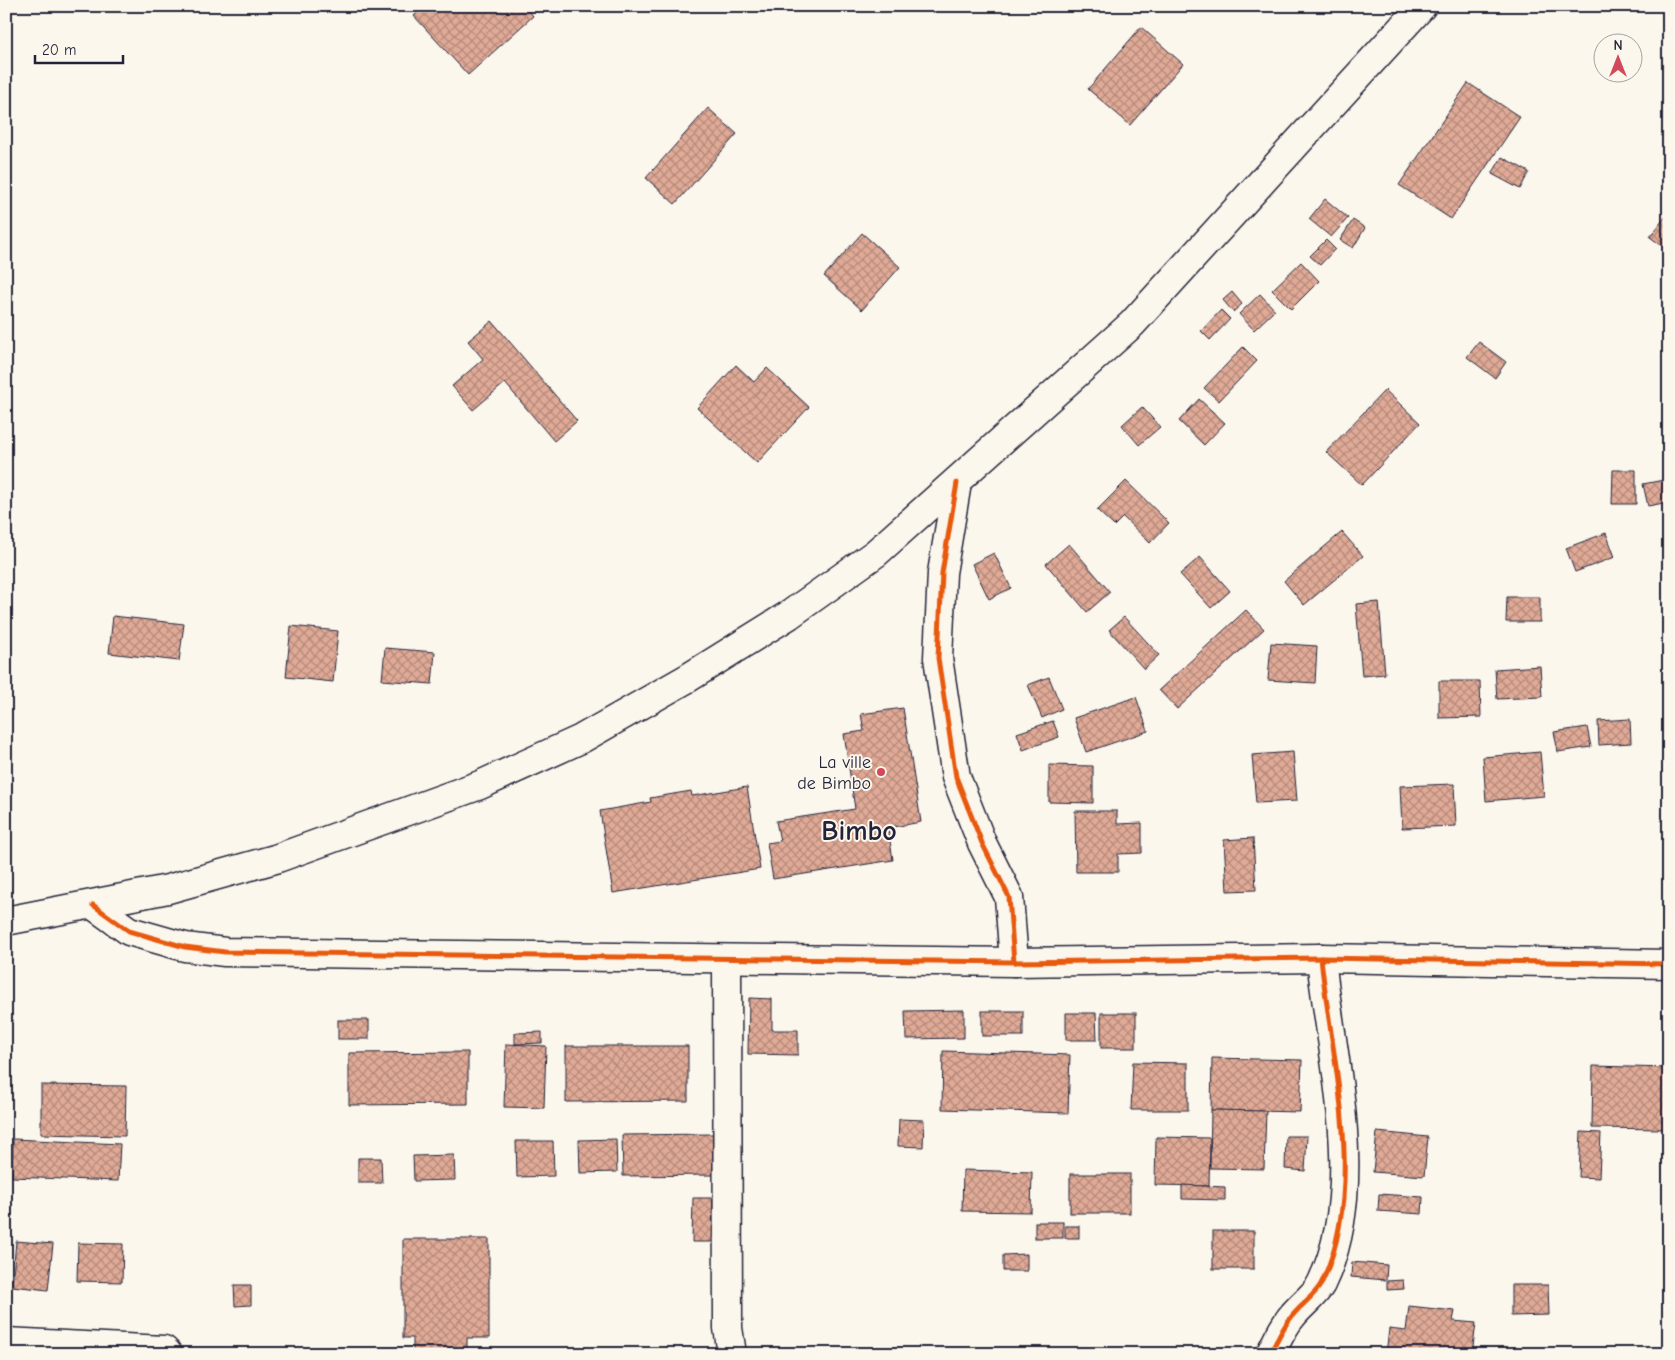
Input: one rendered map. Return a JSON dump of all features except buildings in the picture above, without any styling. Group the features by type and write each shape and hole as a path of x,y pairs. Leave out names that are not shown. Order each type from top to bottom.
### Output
{"street":[{"path":"6,921 168,889 275,860 480,785 581,739 688,678 790,616 876,553 957,483 1132,324 1422,6"},
{"path":"957,483 942,573 938,658 956,777 982,843 1009,897 1014,962"},
{"path":"93,905 129,930 185,947 225,952 1014,962 1321,958 1669,964"},
{"path":"1270,1354 1291,1316 1320,1285 1339,1230 1345,1145 1336,1061 1327,1013 1321,958"},
{"path":"727,959 728,1328 732,1354"},
{"path":"6,1342 110,1345 164,1350 168,1354"}],"cycle path":[{"path":"957,483 942,573 938,658 956,777 982,843 1009,897 1014,962"},
{"path":"93,905 129,931 185,947 225,952 1014,962 1321,958 1669,964"},
{"path":"1270,1354 1289,1319 1321,1284 1335,1247 1342,1207 1344,1165 1342,1122 1321,958"}],"place":[{"name":"La ville de Bimbo","path":"881,772"}],"district":[{"name":"Bimbo","path":"859,830"}]}
